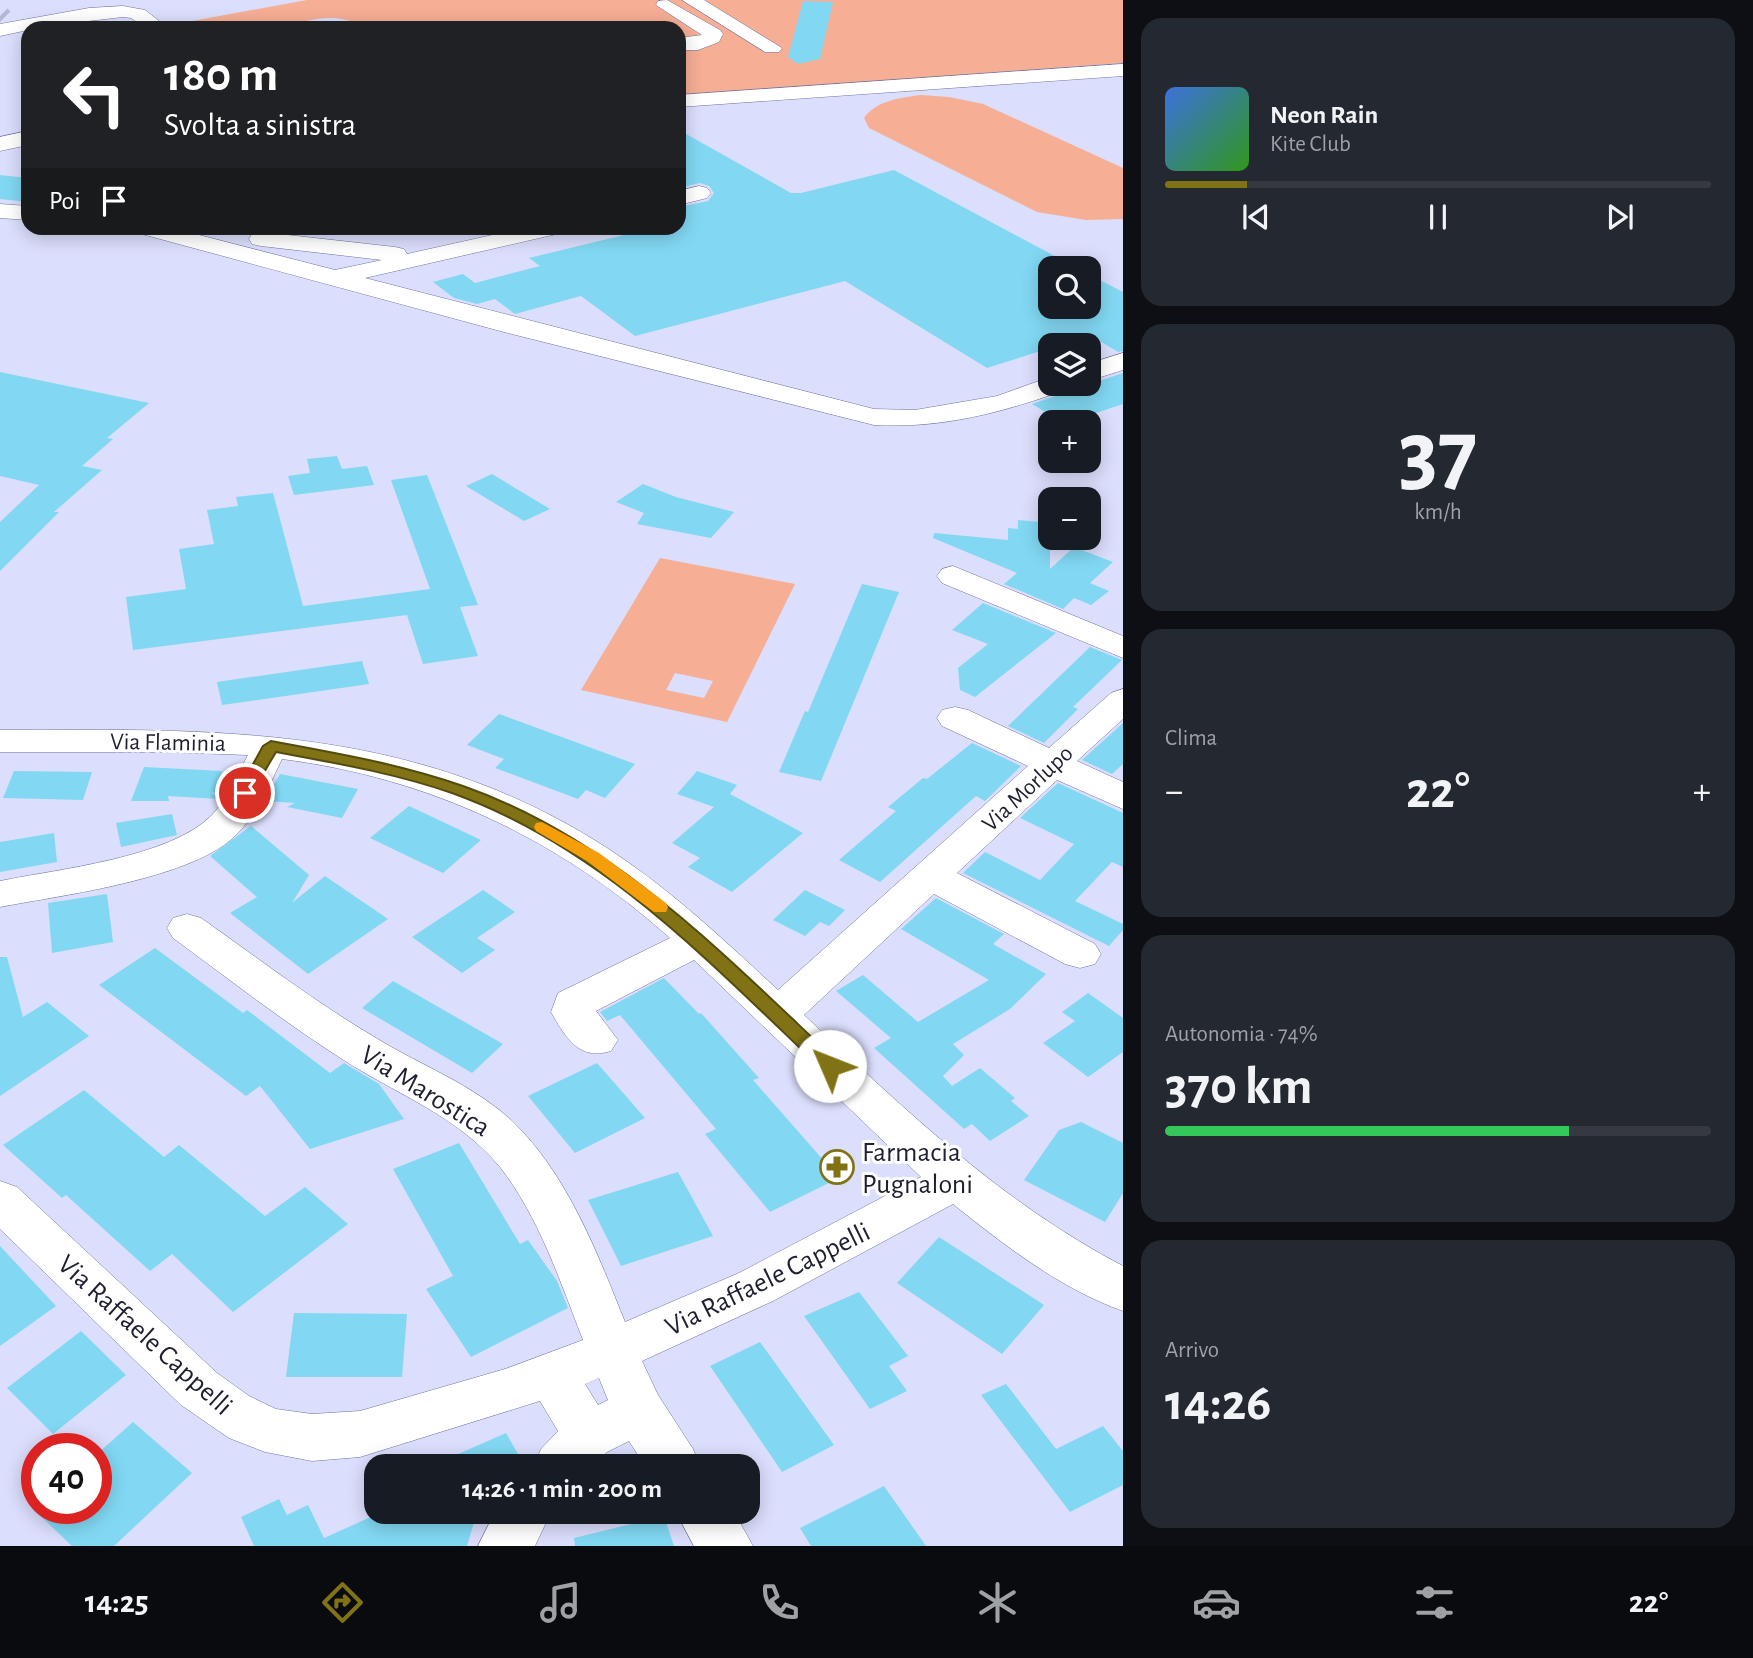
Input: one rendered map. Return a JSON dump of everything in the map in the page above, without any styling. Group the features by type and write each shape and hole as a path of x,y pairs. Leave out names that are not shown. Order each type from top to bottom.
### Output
{"street":[{"path":"684,21 655,8 691,0 772,48"},
{"path":"45,21 131,7 149,21"},
{"path":"686,22 713,34 712,38 702,42 686,43"},
{"path":"686,101 1123,70"},
{"path":"0,144 21,140"},
{"path":"0,211 21,212"},
{"path":"189,235 424,258"},
{"path":"196,235 335,278 527,330 874,416 915,419 1003,402 1038,390"},
{"path":"335,278 523,235"},
{"path":"1101,369 1123,361"},
{"path":"953,576 1123,648"},
{"name":"Via Morlupo","path":"777,1014 1123,699"},
{"path":"955,718 1123,797"},
{"name":"Via Flaminia","path":"0,741 184,742 271,746 381,767 458,790 505,809 593,857 647,897 777,1014 872,1107 957,1180 1037,1240 1123,1290"},
{"path":"0,894 152,861 205,841 231,816 271,746"},
{"path":"931,876 1080,954"},
{"name":"Via Marostica","path":"187,928 359,1049 455,1102 479,1118 500,1137 518,1157 550,1212 639,1411 666,1454"},
{"path":"596,1040 572,1012 573,1004 698,941"},
{"name":"Via Raffaele Cappelli","path":"0,1200 184,1374 227,1409 264,1429 298,1436 341,1437 444,1411 612,1351 756,1287 957,1180"},
{"path":"552,1374 574,1451 639,1411"},
{"path":"506,1546 518,1524"},
{"path":"711,1524 725,1546"}],"shaded area":[{"path":"307,0 1123,0 1123,63 686,95 686,21 349,21 328,18 307,21 192,21"},
{"path":"921,95 983,104 1123,168 1123,219 1086,220 1037,212 869,128 864,118 875,107 905,97"},
{"path":"660,558 795,584 727,722 581,690","holes":["675,673 713,681 704,698 666,690"]}],"building":[{"path":"803,1 833,2 820,59 798,64 788,57"},
{"path":"686,134 791,193 801,193 894,170 1055,256 1038,256 1038,319 1101,319 1101,281 1123,292 1123,351 1118,352 1101,342 1101,333 1038,333 1038,352 987,368 845,281 635,336 581,296 515,314 495,299 477,304 454,298 433,282 463,274 475,283 540,266 529,258 624,235 686,235 686,206 708,201 714,193 709,186 700,183 686,186"},
{"path":"0,175 21,177 21,201 0,199"},
{"path":"0,372 149,403 107,438 113,439 82,466 102,470 54,512 59,512 0,571 0,522 39,485 0,476"},
{"path":"1123,373 1123,404 1101,411 1042,410 1032,404 1055,396 1101,396 1101,380"},
{"path":"337,456 342,469 367,466 374,485 294,495 288,476 310,473 307,459"},
{"path":"492,474 550,509 524,521 466,486"},
{"path":"427,475 478,605 460,607 478,656 423,664 407,615 133,650 126,597 186,589 179,549 214,544 207,510 238,506 236,497 273,493 303,606 430,589 391,480"},
{"path":"643,484 676,497 734,512 711,538 637,524 644,513 616,502"},
{"path":"1018,520 1038,522 1038,550 1050,550 1050,569 1071,550 1082,550 1113,562 1090,583 1109,591 1091,605 1074,598 1063,609 1004,584 1017,573 933,538 934,533 1008,540 1008,528 1018,529"},
{"path":"862,584 899,592 821,781 779,772 805,711 808,712"},
{"path":"983,603 1056,633 975,697 960,690 958,668 988,644 952,630"},
{"path":"1090,647 1122,660 1073,707 1078,709 1044,743 1008,726"},
{"path":"362,661 369,684 222,705 217,682"},
{"path":"499,714 635,764 605,798 586,790 578,799 495,768 504,759 467,745"},
{"path":"1123,723 1123,764 1112,774 1082,760"},
{"path":"972,743 1021,766 985,801 976,796 880,882 839,860 896,811 888,807"},
{"path":"144,767 222,771 215,793 211,792 219,799 168,796 169,801 131,801"},
{"path":"14,771 92,772 83,800 3,798"},
{"path":"697,771 737,785 730,794 803,833 732,892 688,867 700,858 672,843 714,807 677,794"},
{"path":"280,774 358,789 342,818 287,807 295,803 264,801"},
{"path":"1058,783 1123,813 1123,867 1112,862 1075,901 1123,924 1123,930 1109,946 963,873 985,852 1040,880 1074,844 1020,818"},
{"path":"409,806 481,840 443,873 370,838"},
{"path":"172,814 177,835 121,847 116,823"},
{"path":"251,826 309,875 292,903 325,876 388,919 308,974 230,913 257,897 210,856"},
{"path":"54,833 57,862 0,872 0,842"},
{"path":"483,890 515,912 477,938 495,950 462,973 412,937"},
{"path":"805,890 845,910 829,926 820,922 805,936 773,920"},
{"path":"107,894 113,942 52,953 48,903"},
{"path":"936,898 1004,934 993,944 1046,974 1010,1009 953,1044 964,1055 943,1076 952,1086 980,1068 1015,1098 1011,1101 1029,1116 990,1141 972,1124 964,1129 874,1048 891,1038 836,991 863,975 918,1022 989,980 901,929"},
{"path":"155,948 243,1013 247,1010 330,1073 344,1063 379,1084 404,1119 310,1149 260,1086 246,1096 99,985"},
{"path":"0,957 7,957 23,1017 47,1002 89,1036 0,1096"},
{"path":"664,978 699,1014 701,1013 759,1078 753,1080 839,1178 770,1212 705,1134 716,1129 620,1015 607,1021 600,1012"},
{"path":"393,981 503,1044 472,1073 362,1008"},
{"path":"1088,993 1123,1018 1123,1052 1088,1077 1043,1043 1075,1021 1062,1012"},
{"path":"597,1063 645,1118 575,1153 528,1096"},
{"path":"84,1090 164,1157 179,1145 265,1216 305,1187 348,1224 233,1312 172,1254 150,1271 66,1195 62,1198 3,1145"},
{"path":"1081,1122 1123,1143 1123,1193 1105,1222 1024,1180 1059,1130"},
{"path":"459,1143 520,1244 528,1240 557,1281 568,1308 471,1357 426,1289 453,1276 393,1169"},
{"path":"678,1172 713,1236 621,1266 588,1200"},
{"path":"939,1237 1044,1305 1002,1354 897,1283"},
{"path":"0,1246 56,1306 0,1346"},
{"path":"859,1292 908,1356 889,1366 907,1391 870,1409 804,1316"},
{"path":"294,1313 407,1314 402,1377 286,1377"},
{"path":"81,1331 126,1375 54,1433 7,1388"},
{"path":"760,1342 834,1445 782,1472 710,1366"},
{"path":"1006,1384 1056,1449 1103,1426 1123,1451 1123,1485 1070,1512 981,1395"},
{"path":"133,1422 192,1473 114,1546 72,1546 49,1524 112,1524 112,1441"},
{"path":"506,1433 518,1454 458,1454"},
{"path":"884,1486 926,1546 811,1546 800,1528"},
{"path":"279,1499 287,1515 308,1505 324,1538 364,1520 364,1524 473,1524 467,1546 254,1546 241,1517"},
{"path":"631,1524 667,1524 674,1546 575,1546 574,1538"}],"tunnel":[{"path":"0,16 3,19"}],"slow traffic":[{"path":"542,827 593,857 660,907"}],"place":[{"name":"Farmacia Pugnaloni","path":"837,1167"}],"route":[{"path":"245,793 271,746 381,767 482,799 562,838 628,882 680,925 830,1066"}]}
